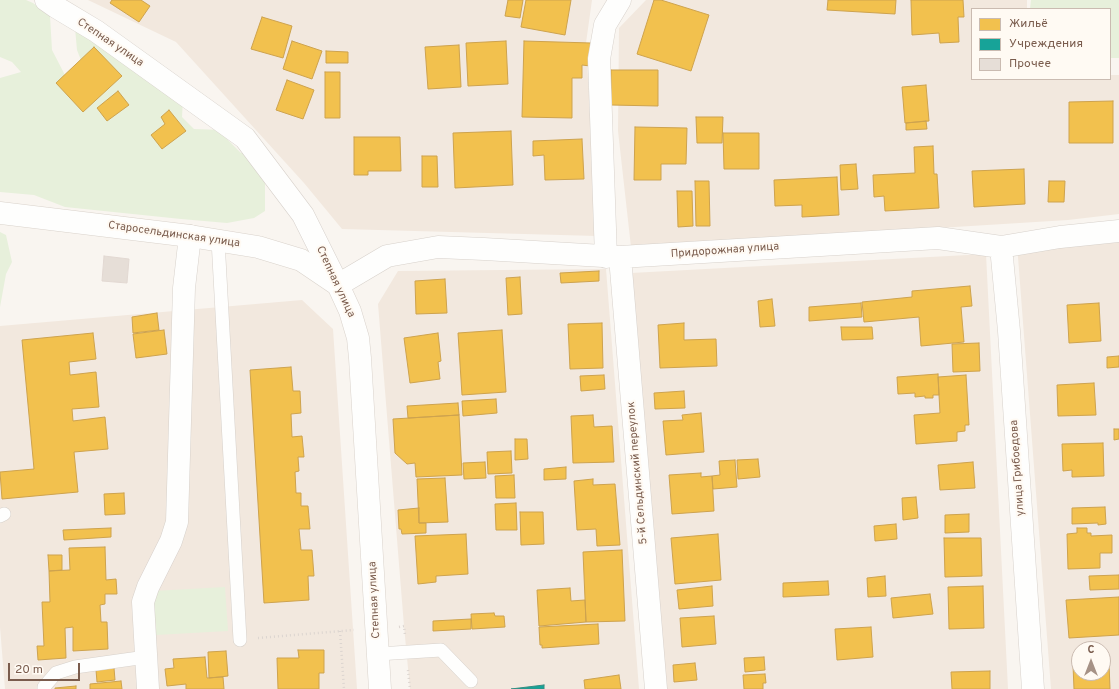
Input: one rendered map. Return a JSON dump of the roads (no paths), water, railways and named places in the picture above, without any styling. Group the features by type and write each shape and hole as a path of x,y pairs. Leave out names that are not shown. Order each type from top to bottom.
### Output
{"street":[{"name":"Степная улица","path":"46,0 56,8 96,31 245,138 303,215 338,285 350,311 358,338 380,689"},
{"name":"5-й Сельдинский переулок","path":"620,0 605,25 599,59 602,128 613,257 656,689"},
{"name":"Старосельдинская улица","path":"0,213 190,236 258,247 301,260 338,285"},
{"name":"Придорожная улица","path":"338,285 387,256 438,247 613,257 938,238 1000,247 1060,237 1119,231"},
{"path":"148,689 143,602 148,587 171,541 177,522 184,288 190,236"},
{"name":"улица Грибоедова","path":"1000,247 1009,331 1033,689"}],"lane":[{"path":"218,240 240,640"},
{"path":"378,654 441,650 470,681"},
{"path":"44,689 56,673 75,667 146,657"}]}
